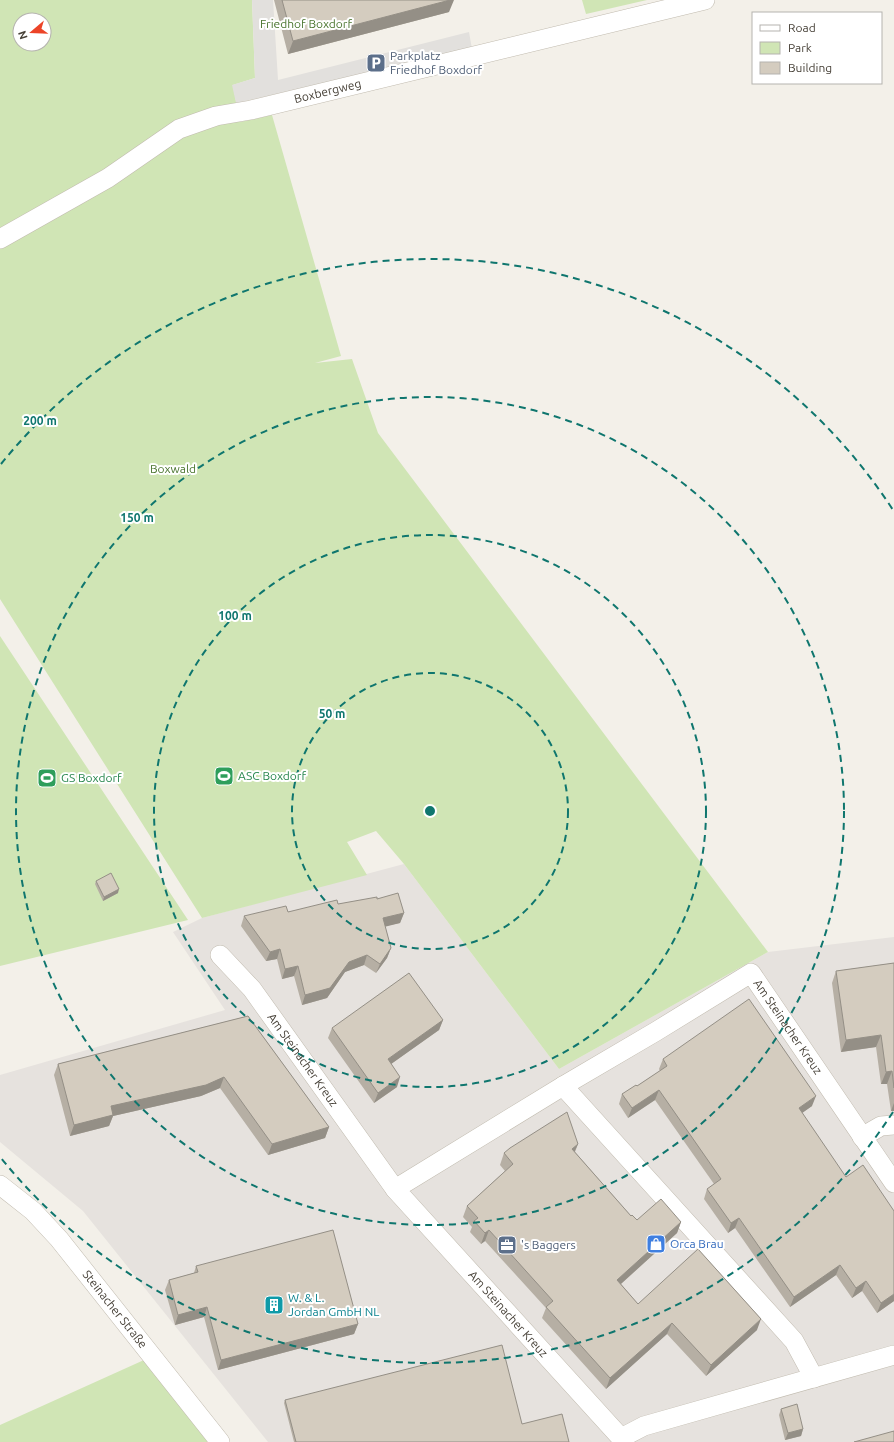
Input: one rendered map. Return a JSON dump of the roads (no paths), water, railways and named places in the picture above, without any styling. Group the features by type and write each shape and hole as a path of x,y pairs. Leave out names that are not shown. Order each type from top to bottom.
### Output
{"street":[{"name":"Boxbergweg","path":"0,239 108,178 179,129 216,116 251,110 705,0"},
{"name":"Am Steinacher Kreuz","path":"220,955 252,989 395,1189 621,1440 644,1426 894,1355"},
{"name":"Am Steinacher Kreuz","path":"395,1189 751,973 894,1183"},
{"path":"563,1086 794,1341 814,1378"},
{"path":"862,1137 881,1126 894,1125"},
{"name":"Steinacher Straße","path":"0,1185 33,1211 59,1240 220,1442"}],"place":[{"name":"Parkplatz Friedhof Boxdorf","path":"376,63"},
{"name":"ASC Boxdorf","path":"224,776"},
{"name":"GS Boxdorf","path":"47,778"},
{"name":"Orca Brau","path":"656,1244"},
{"name":"'s Baggers","path":"507,1245"},
{"name":"W. & L. Jordan GmbH NL","path":"274,1305"}],"park label":[{"name":"Friedhof Boxdorf","path":"306,24"},
{"name":"Boxwald","path":"173,469"}]}
